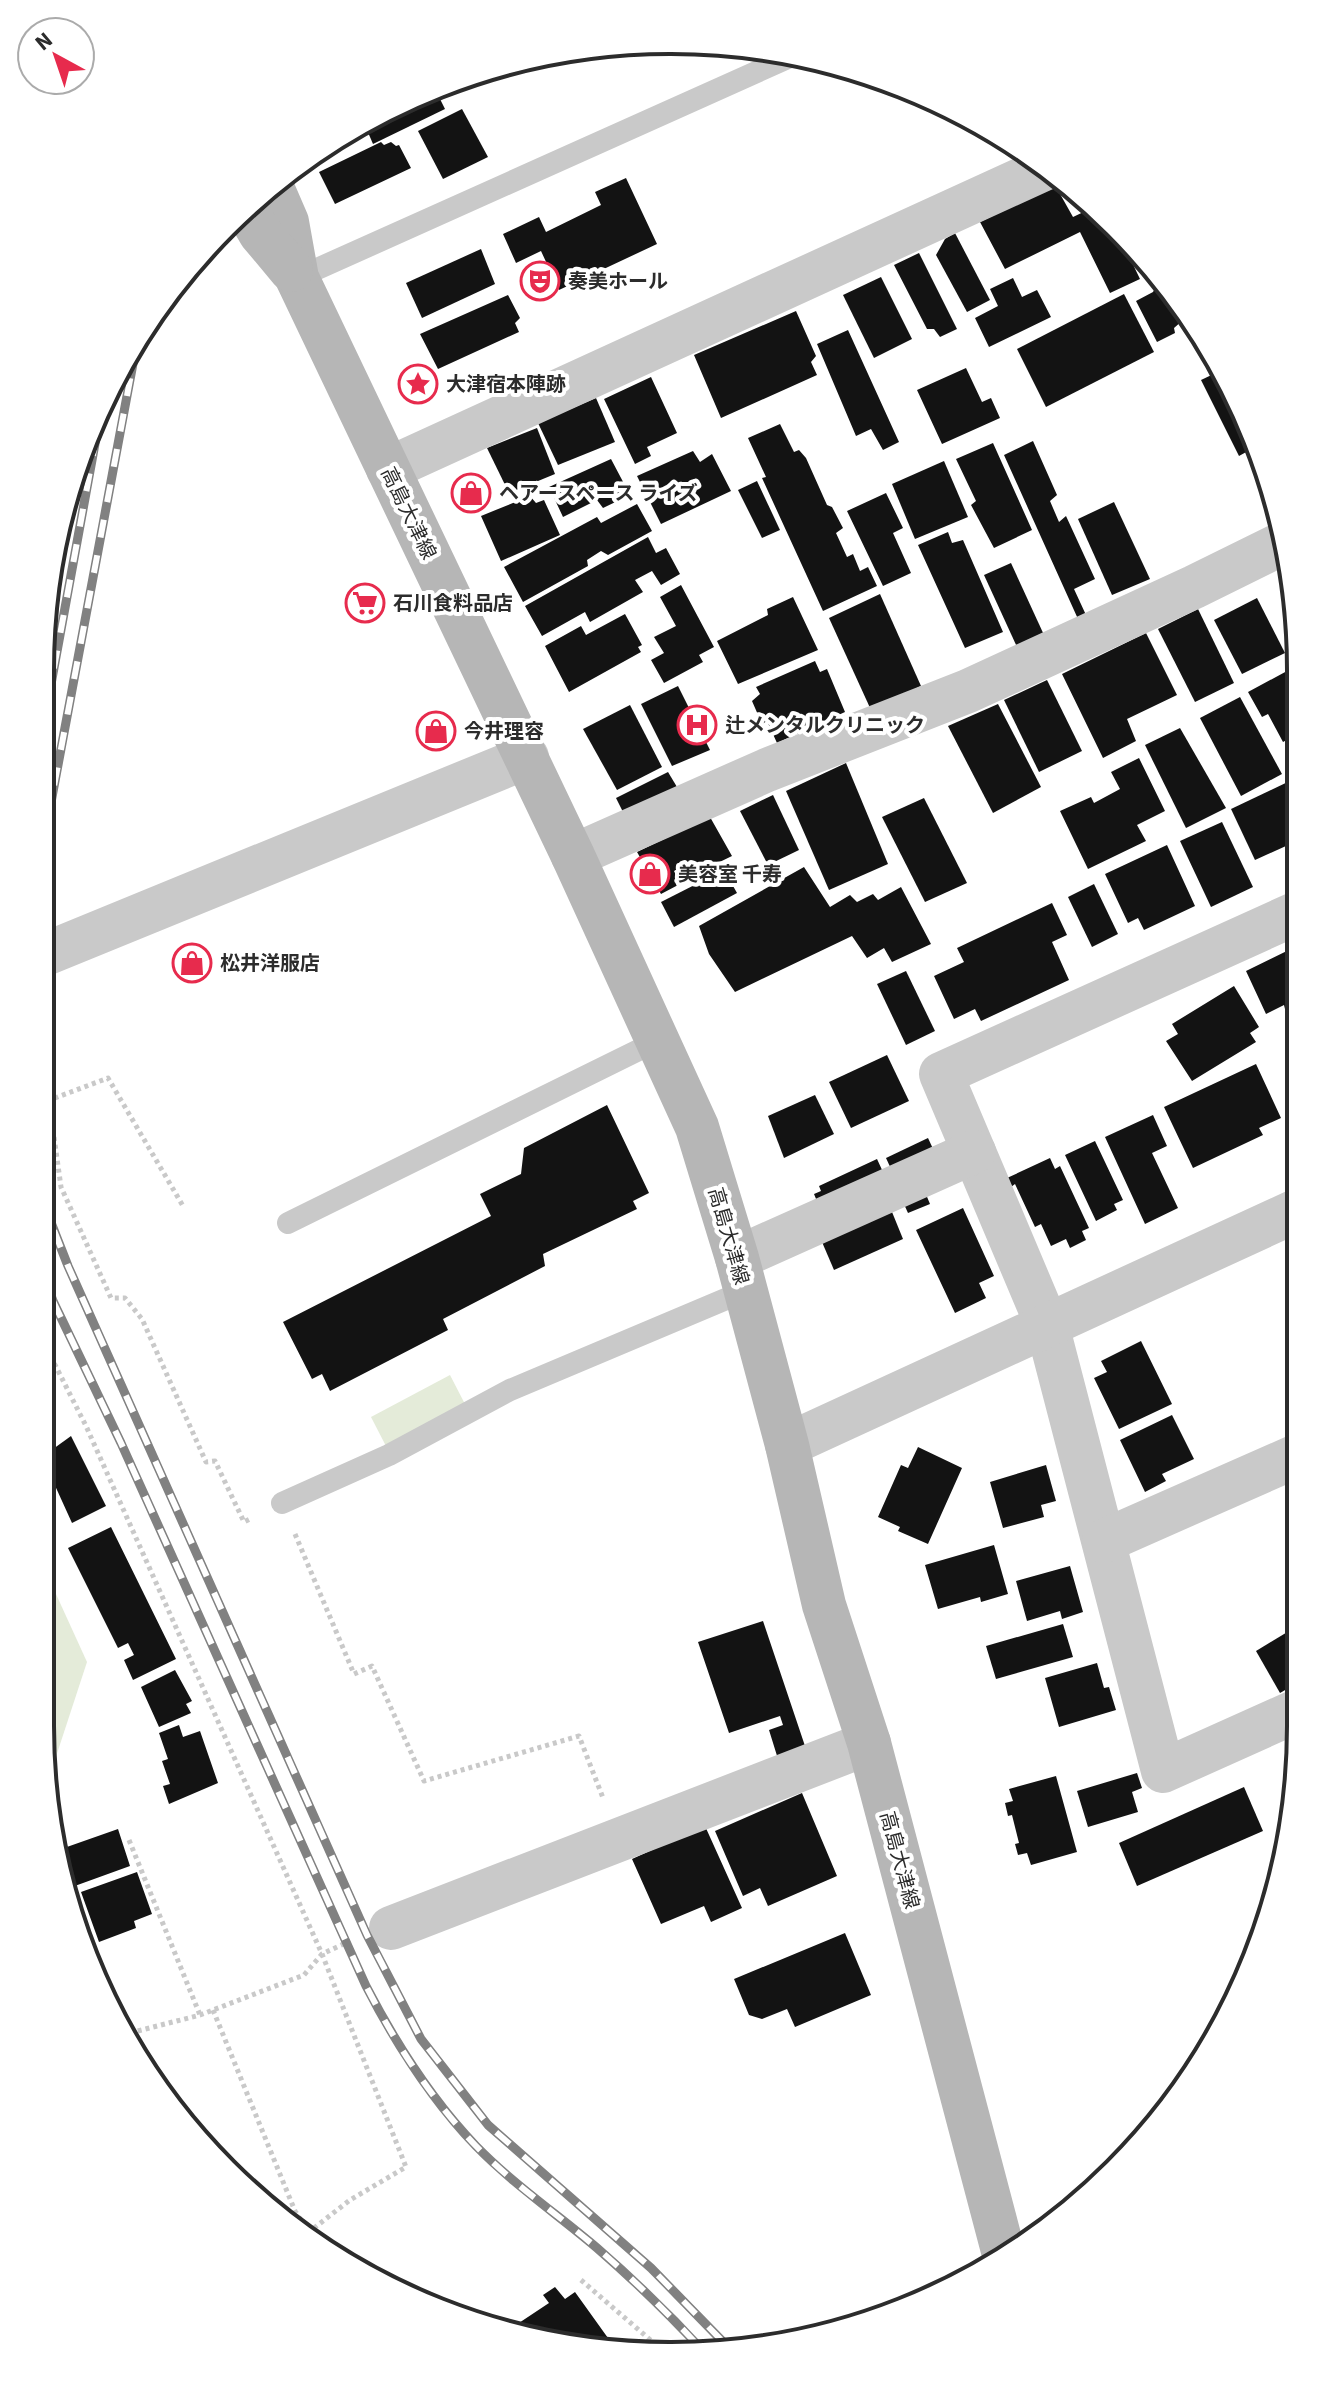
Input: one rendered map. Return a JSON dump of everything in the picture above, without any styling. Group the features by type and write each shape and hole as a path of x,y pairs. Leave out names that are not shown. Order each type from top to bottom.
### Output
{"main road":[{"name":"高島大津線","path":"276,197 287,222 297,278"},
{"name":"高島大津線","path":"252,219 297,278 527,757 697,1127 787,1445 824,1605 869,1743 1001,2245"}],"street":[{"path":"388,469 1035,173"},
{"path":"573,856 767,770 968,691 1274,547"},
{"path":"54,951 527,757"},
{"path":"1287,918 941,1074 1047,1325 1163,1771 1287,1715"},
{"path":"741,1275 974,1152"},
{"path":"787,1445 1287,1215"},
{"path":"1104,1541 1287,1468"},
{"path":"391,1928 869,1743"}],"lane":[{"path":"297,278 776,63"},
{"path":"288,1223 659,1040"},
{"path":"282,1503 389,1455 510,1390 741,1275"}],"path":[{"path":"54,1098 108,1078 183,1206"},
{"path":"54,1144 61,1187 111,1298 125,1298 142,1319 206,1462 215,1461 244,1522 282,1503 354,1674 372,1666 424,1781 579,1736 619,1840"},
{"path":"54,1363 86,1426 322,1954 406,2167 350,2200 314,2228"},
{"path":"129,1840 200,2015"},
{"path":"136,2032 200,2015 304,1975 322,1954 346,1942 391,1928"},
{"path":"213,2010 298,2217"},
{"path":"581,2280 652,2342"}],"green space":[{"path":"450,1375 467,1408 388,1450 371,1417"},
{"path":"54,1590 87,1662 55,1760"}],"building":[{"path":"440,99 445,109 373,144 369,134"},
{"path":"462,109 488,157 443,179 418,131"},
{"path":"381,142 384,145 391,142 399,145 411,168 335,204 319,172"},
{"path":"626,178 657,244 559,290 541,251 516,263 503,234 539,217 546,232 601,205 595,192"},
{"path":"1052,186 1073,217 1083,212 1132,261 1140,279 1110,293 1080,232 1005,269 980,222"},
{"path":"955,233 990,300 967,312 936,255 945,239"},
{"path":"481,249 495,284 422,318 406,283"},
{"path":"919,253 957,329 940,337 934,329 927,329 894,265"},
{"path":"881,277 912,339 874,358 843,295"},
{"path":"1013,278 1022,297 1037,290 1051,317 989,347 975,318 998,306 990,289"},
{"path":"1155,289 1180,323 1174,328 1175,333 1157,342 1136,301"},
{"path":"1124,294 1154,352 1046,407 1017,349"},
{"path":"508,295 520,318 515,323 519,332 438,369 420,334"},
{"path":"796,311 816,356 811,362 817,375 721,418 694,355"},
{"path":"848,330 899,442 883,450 871,429 856,436 817,344"},
{"path":"966,368 982,402 991,398 1000,418 942,444 917,390"},
{"path":"1211,375 1246,452 1239,456 1201,380"},
{"path":"651,377 677,433 647,447 651,456 635,464 604,399"},
{"path":"596,398 615,442 558,465 538,423"},
{"path":"780,424 794,452 799,450 806,458 827,505 832,507 843,528 836,533 847,557 853,554 860,571 868,567 877,586 823,611 762,478 766,477 748,438"},
{"path":"537,428 555,474 509,493 487,448"},
{"path":"1033,441 1057,495 1050,501 1059,522 1066,516 1095,579 1074,589 1086,615 1078,619 1004,455"},
{"path":"993,443 1032,530 994,548 971,505 976,501 956,459"},
{"path":"693,451 700,462 712,454 731,491 661,524 637,476"},
{"path":"611,459 630,495 603,508 597,500 563,517 549,487"},
{"path":"944,461 968,517 915,539 892,484"},
{"path":"757,481 780,530 762,538 738,490"},
{"path":"886,493 903,528 893,533 911,573 883,586 847,511"},
{"path":"530,496 536,503 544,500 560,535 501,561 481,516"},
{"path":"1114,502 1150,579 1112,595 1078,519"},
{"path":"637,504 652,531 608,555 601,551 587,560 588,566 523,602 504,567 597,517 601,523"},
{"path":"948,532 952,543 963,540 1003,632 965,648 918,545"},
{"path":"648,537 656,553 666,548 680,574 661,585 652,571 635,580 643,592 590,622 585,612 542,636 525,606"},
{"path":"1011,563 1044,635 1017,647 984,575"},
{"path":"681,585 714,647 699,655 703,662 664,683 651,660 664,653 654,637 676,626 660,597"},
{"path":"880,594 921,686 871,710 829,618"},
{"path":"793,597 818,650 738,684 717,641 768,615 767,609"},
{"path":"1257,598 1285,653 1242,674 1214,620"},
{"path":"1198,609 1234,683 1195,702 1158,629"},
{"path":"625,614 642,645 638,647 641,652 569,692 545,646 581,626 586,635"},
{"path":"1146,633 1177,695 1127,719 1136,741 1103,758 1062,674"},
{"path":"815,661 820,672 827,669 845,712 777,743 767,721 762,724 752,701 760,694 756,687"},
{"path":"1287,671 1287,740 1283,742 1268,714 1262,717 1248,692"},
{"path":"1047,680 1082,751 1039,772 1004,700"},
{"path":"678,686 710,750 672,766 641,704"},
{"path":"1240,697 1282,774 1241,796 1200,718"},
{"path":"998,704 1041,787 993,813 948,726"},
{"path":"630,705 662,767 617,790 583,729"},
{"path":"1180,728 1226,808 1186,828 1145,745"},
{"path":"1139,758 1165,811 1137,825 1146,841 1088,869 1060,811 1091,797 1094,803 1120,789 1111,772"},
{"path":"846,763 888,864 829,890 786,791"},
{"path":"668,772 677,787 623,812 616,798"},
{"path":"1287,782 1287,846 1255,860 1231,809"},
{"path":"773,795 799,850 768,865 740,811"},
{"path":"924,798 967,883 925,902 882,817"},
{"path":"710,817 732,856 697,873 692,861 674,871 680,884 661,894 637,852"},
{"path":"1222,822 1253,887 1211,907 1180,841"},
{"path":"1167,845 1195,906 1144,930 1138,918 1128,923 1105,874"},
{"path":"804,867 830,907 850,895 857,902 873,894 878,900 901,887 931,944 892,962 884,948 867,958 852,936 735,992 709,954 699,926"},
{"path":"724,870 737,893 674,927 661,902"},
{"path":"1094,884 1118,934 1092,947 1068,897"},
{"path":"1052,903 1067,935 1052,942 1069,980 981,1021 975,1009 954,1019 934,976 964,962 957,948"},
{"path":"1287,951 1287,1008 1284,1005 1266,1014 1246,971"},
{"path":"906,971 935,1031 906,1045 877,984"},
{"path":"1234,986 1259,1027 1250,1033 1256,1042 1192,1081 1166,1041 1178,1034 1172,1024"},
{"path":"887,1055 909,1101 851,1128 829,1082"},
{"path":"1256,1064 1281,1118 1259,1128 1263,1135 1193,1168 1164,1107"},
{"path":"815,1095 834,1134 784,1158 768,1116"},
{"path":"607,1105 649,1193 633,1201 637,1209 543,1254 545,1266 443,1319 448,1330 330,1391 322,1374 312,1379 283,1322 491,1216 480,1194 521,1174 524,1148"},
{"path":"1153,1115 1167,1146 1152,1153 1178,1208 1145,1224 1105,1137"},
{"path":"928,1138 947,1179 905,1199 886,1158"},
{"path":"1095,1141 1123,1200 1114,1204 1117,1210 1096,1221 1065,1155"},
{"path":"1050,1158 1055,1169 1060,1166 1089,1228 1082,1231 1086,1240 1070,1248 1066,1239 1051,1246 1041,1224 1035,1227 1015,1184 1011,1187 1007,1178"},
{"path":"877,1159 895,1198 821,1211 814,1194 821,1191 819,1186"},
{"path":"925,1192 930,1204 908,1213 903,1202"},
{"path":"963,1208 994,1276 979,1283 986,1298 955,1313 916,1230"},
{"path":"892,1212 903,1239 834,1270 822,1242"},
{"path":"1141,1341 1172,1404 1119,1429 1094,1378 1107,1372 1101,1361"},
{"path":"1172,1415 1194,1459 1162,1474 1166,1481 1145,1492 1120,1440"},
{"path":"71,1436 106,1506 72,1523 54,1483 54,1448"},
{"path":"918,1447 962,1468 928,1544 898,1531 900,1527 878,1517 901,1465 908,1468"},
{"path":"1046,1465 1056,1501 1041,1505 1044,1517 1003,1528 990,1482"},
{"path":"111,1527 176,1659 133,1680 124,1660 134,1655 128,1643 118,1648 68,1548"},
{"path":"994,1545 1008,1594 981,1602 980,1597 938,1609 925,1565"},
{"path":"1070,1566 1083,1612 1062,1619 1060,1611 1027,1621 1016,1581"},
{"path":"763,1621 806,1749 778,1759 769,1730 783,1725 780,1716 729,1733 698,1642"},
{"path":"1063,1624 1073,1657 996,1679 986,1646"},
{"path":"1287,1632 1287,1689 1280,1693 1256,1651"},
{"path":"1097,1663 1104,1688 1109,1687 1116,1710 1059,1727 1045,1678"},
{"path":"175,1670 192,1701 186,1704 191,1713 159,1727 141,1687"},
{"path":"179,1725 183,1737 200,1731 218,1783 169,1804 163,1786 170,1784 162,1761 168,1759 159,1733"},
{"path":"1137,1773 1142,1788 1132,1792 1138,1812 1088,1827 1077,1791"},
{"path":"1056,1776 1077,1852 1031,1865 1027,1853 1018,1855 1015,1844 1019,1843 1012,1815 1008,1816 1005,1803 1013,1801 1009,1789"},
{"path":"1244,1787 1263,1831 1137,1886 1119,1843"},
{"path":"802,1793 837,1876 768,1906 760,1888 743,1896 715,1831"},
{"path":"705,1826 742,1908 711,1922 704,1906 661,1924 632,1859"},
{"path":"118,1829 130,1866 75,1886 66,1847"},
{"path":"137,1872 152,1914 134,1921 136,1928 99,1942 81,1892"},
{"path":"845,1933 871,1995 795,2027 787,2009 762,2019 749,2015 734,1979"},
{"path":"555,2287 565,2299 575,2292 609,2339 519,2323 549,2303 543,2295"}],"railway":[{"path":"54,786 131,373"},
{"path":"54,668 93,457"},
{"path":"54,1230 367,1935 421,2039 488,2125 651,2268 721,2340"},
{"path":"54,1303 121,1443 366,1986 402,2050 444,2109 490,2160 582,2235 694,2341"}],"place":[{"name":"奏美ホール","path":"540,281"},
{"name":"大津宿本陣跡","path":"418,384"},
{"name":"ヘアースペース ライズ","path":"471,493"},
{"name":"石川食料品店","path":"365,603"},
{"name":"辻メンタルクリニック","path":"697,725"},
{"name":"今井理容","path":"436,731"},
{"name":"美容室 千寿","path":"650,874"},
{"name":"松井洋服店","path":"192,963"}]}
